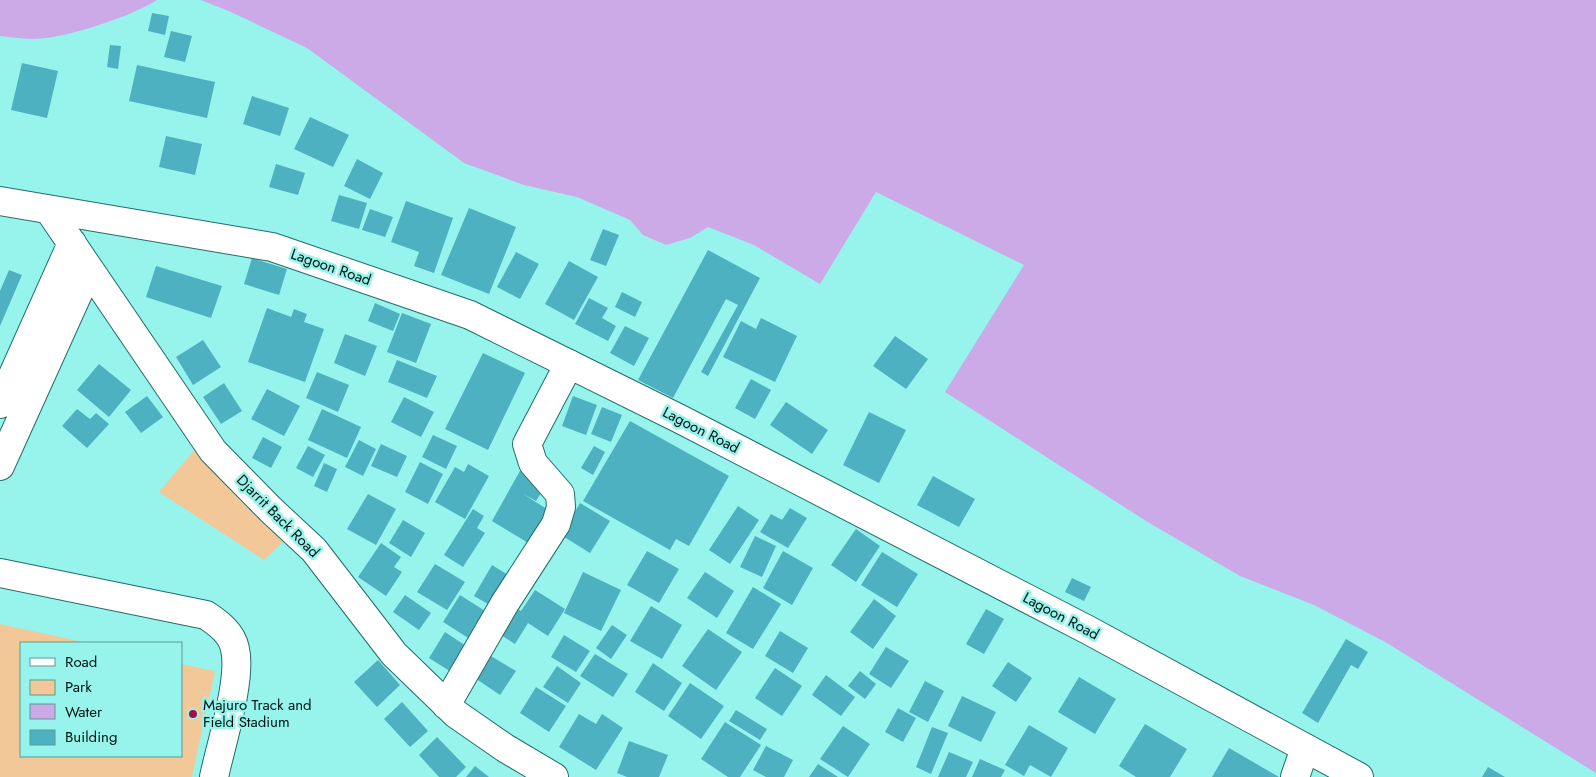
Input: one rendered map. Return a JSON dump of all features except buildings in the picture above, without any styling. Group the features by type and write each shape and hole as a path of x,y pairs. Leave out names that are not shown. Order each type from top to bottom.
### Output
{"main road":[{"name":"Lagoon Road","path":"0,201 272,247 470,315 680,419 1088,630 1359,777"},
{"name":"Djarrit Back Road","path":"49,210 213,451 271,510 314,550 394,654 446,705 505,748 554,777"},
{"path":"0,404 72,243"},
{"path":"0,466 89,269"},
{"path":"446,705 505,603 556,524 561,507 560,494 533,463 527,444 569,364"},
{"path":"0,573 206,615 223,627 235,647 237,673 214,777"},
{"path":"1295,777 1305,748"}],"green space":[{"path":"195,449 289,536 264,560 159,492"},
{"name":"Majuro Track and Field Stadium","path":"0,624 83,642 20,642 20,757 182,757 182,664 215,671 192,777 0,777"}],"water":[{"path":"0,0 157,0 145,7 98,26 63,35 35,39 0,36"},
{"path":"201,0 1596,0 1596,773 1387,643 1314,605 1240,576 1146,521 945,392 1024,265 876,192 820,284 754,245 708,227 690,238 666,245 643,235 630,220 577,197 524,185 464,163 307,48"}],"place":[{"name":"Majuro Track and Field Stadium","path":"193,714"}]}
